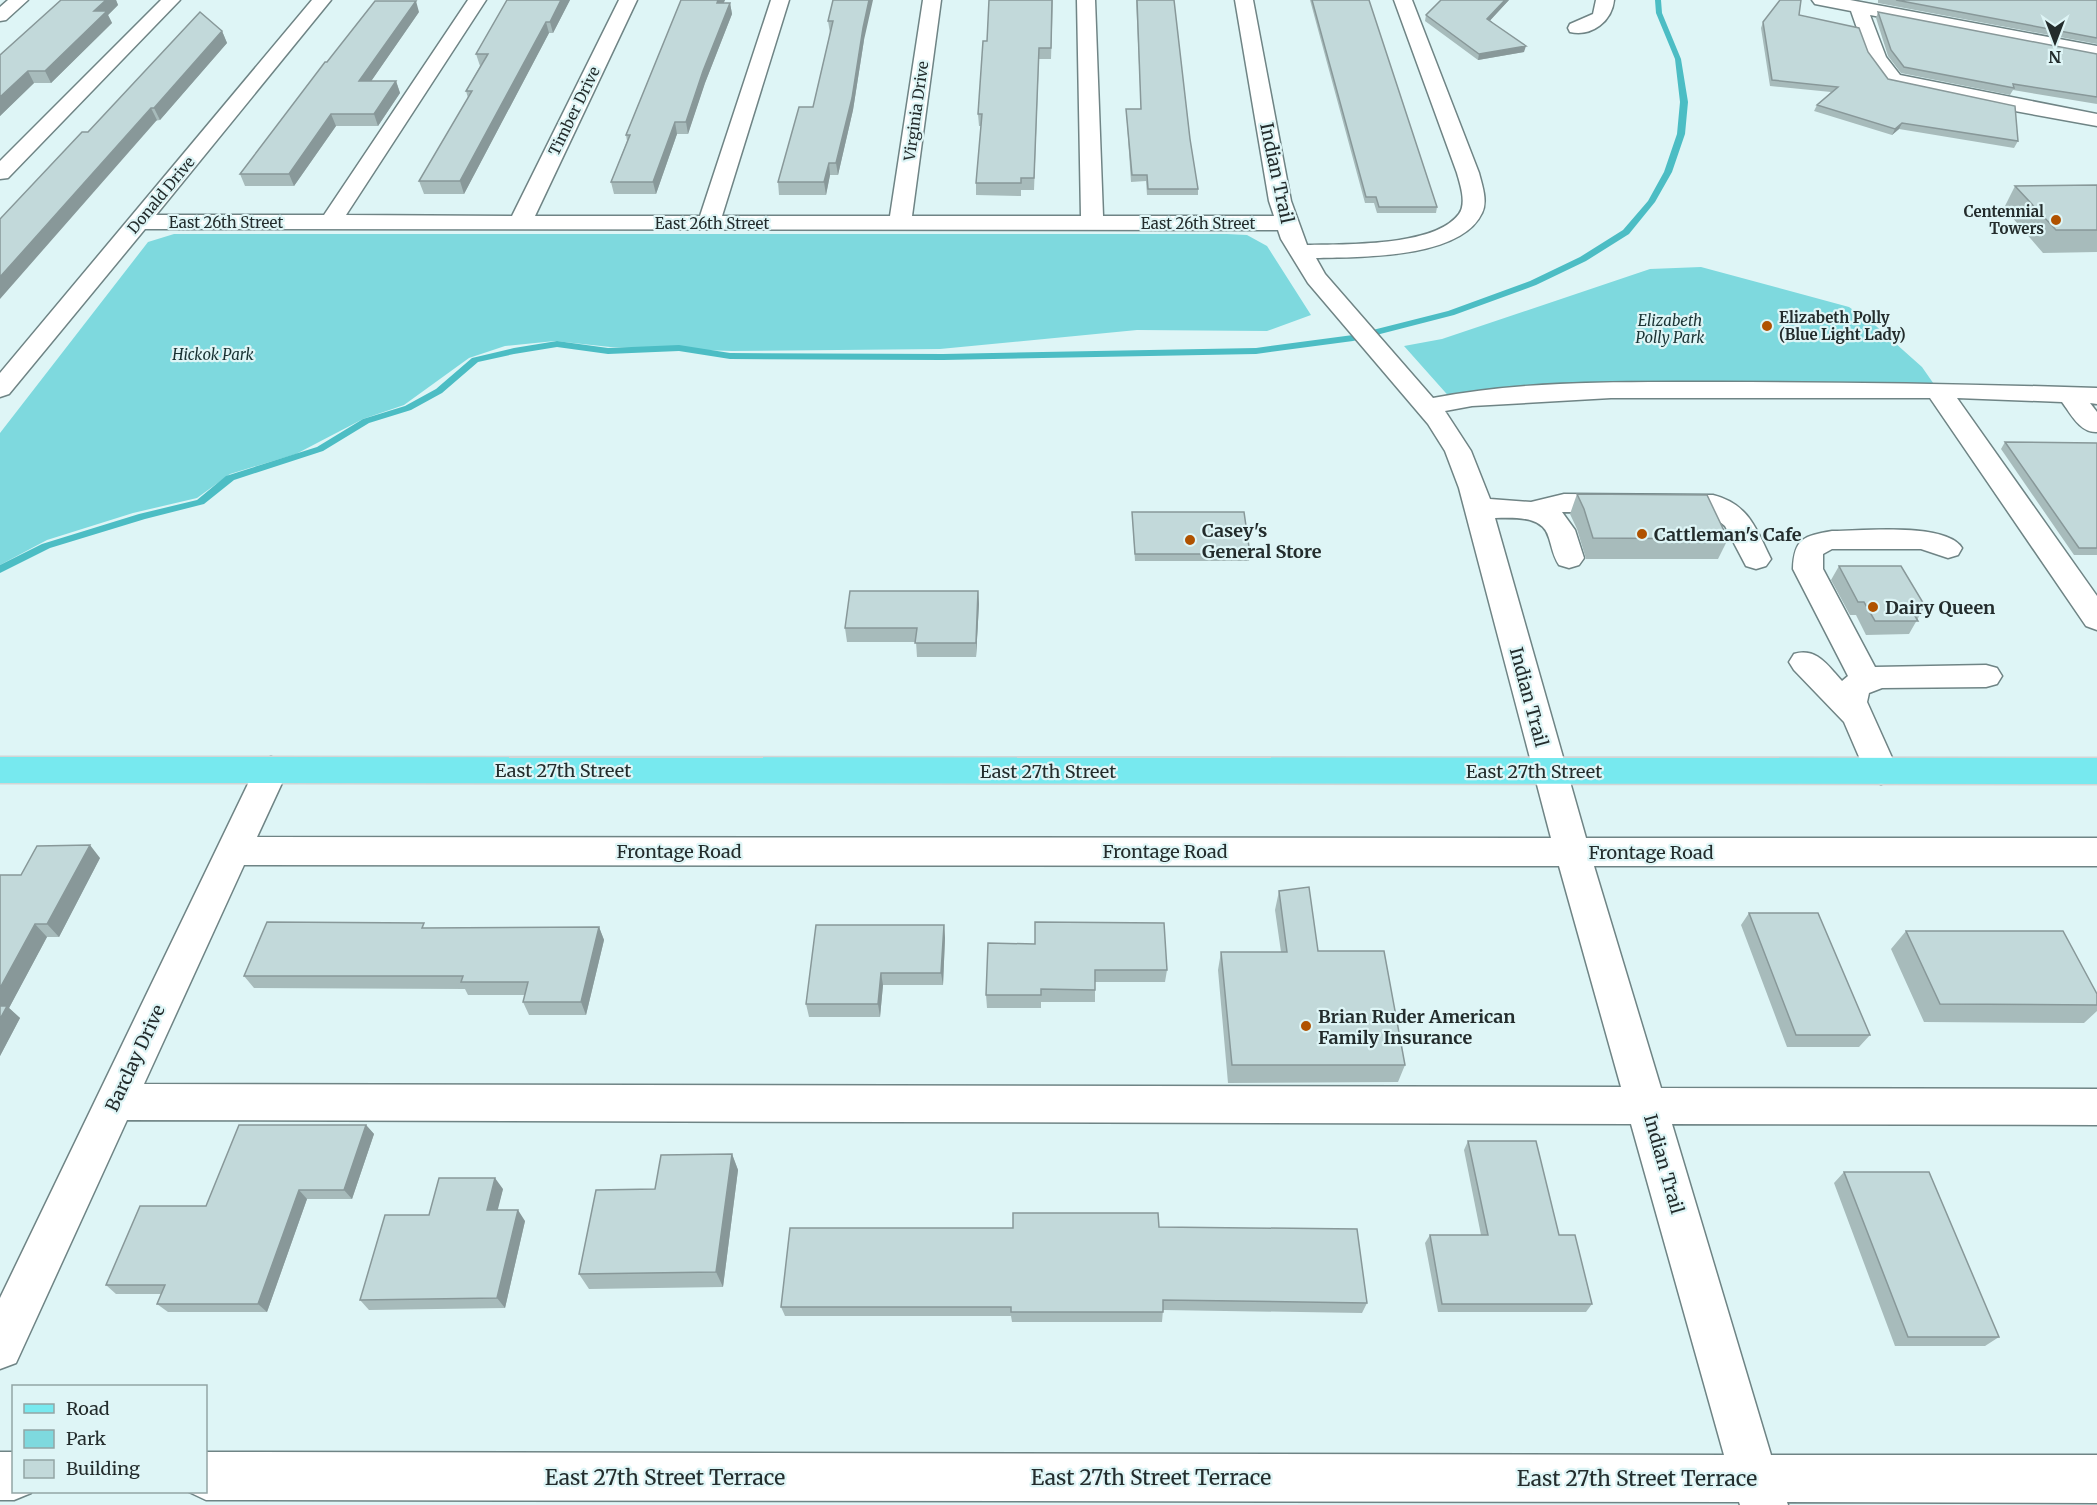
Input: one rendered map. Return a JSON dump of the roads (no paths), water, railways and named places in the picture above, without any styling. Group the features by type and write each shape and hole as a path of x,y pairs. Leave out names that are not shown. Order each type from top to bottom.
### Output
{"main road":[{"name":"East 27th Street","path":"0,770 2097,771"}],"street":[{"path":"0,16 19,0"},
{"path":"0,173 171,0"},
{"name":"Donald Drive","path":"0,389 322,0"},
{"path":"330,223 477,0"},
{"name":"Timber Drive","path":"520,223 628,0"},
{"path":"709,223 780,0"},
{"name":"Virginia Drive","path":"900,223 932,0"},
{"path":"1086,0 1092,223"},
{"name":"Indian Trail","path":"1244,0 1280,201 1286,223 1316,278 1426,407 1458,451 1478,508 1549,771 1759,1491"},
{"path":"1300,252 1396,247 1418,243 1449,233 1468,219 1472,211 1472,187 1468,173 1403,0"},
{"path":"1576,28 1596,22 1602,17 1605,0"},
{"path":"1821,0 2097,52"},
{"path":"1856,5 1883,69 1893,79 1982,99 2097,120"},
{"name":"East 26th Street","path":"138,222 1286,223"},
{"path":"1426,407 1472,398 1611,390 1938,390 2097,396"},
{"path":"1938,390 2097,619"},
{"path":"2070,396 2094,425"},
{"path":"1532,512 1564,502 1713,504 1729,510 1735,516 1756,559"},
{"path":"1478,508 1532,512 1548,516 1558,524 1569,558"},
{"path":"1866,680 1808,569 1808,551 1817,543 1832,540 1921,540 1941,544 1948,548"},
{"path":"1805,662 1856,715"},
{"path":"1881,771 1851,702 1851,692 1857,684 1882,677 1986,676"},
{"name":"Barclay Drive","path":"0,1347 271,770"},
{"name":"Frontage Road","path":"232,851 2097,852"},
{"path":"115,1102 2097,1107"},
{"name":"East 27th Street Terrace","path":"207,1476 1759,1491 2097,1479"}],"waterway":[{"path":"0,569 46,546 143,516 200,502 230,478 320,449 366,421 408,408 439,391 475,360 514,351 557,344 608,351 679,348 730,356 943,357 1256,351 1353,338 1451,313 1533,283 1583,259 1626,232 1651,202 1668,172 1681,134 1684,102 1678,59 1659,13 1658,0"}],"place":[{"name":"Centennial Towers","path":"2056,220"},
{"name":"Elizabeth Polly (Blue Light Lady)","path":"1767,326"},
{"name":"Cattleman's Cafe","path":"1642,534"},
{"name":"Casey's General Store","path":"1190,540"},
{"name":"Dairy Queen","path":"1873,607"},
{"name":"Brian Ruder American Family Insurance","path":"1306,1026"}],"park label":[{"name":"Elizabeth Polly Park","path":"1670,328"},
{"name":"Hickok Park","path":"213,354"}]}
